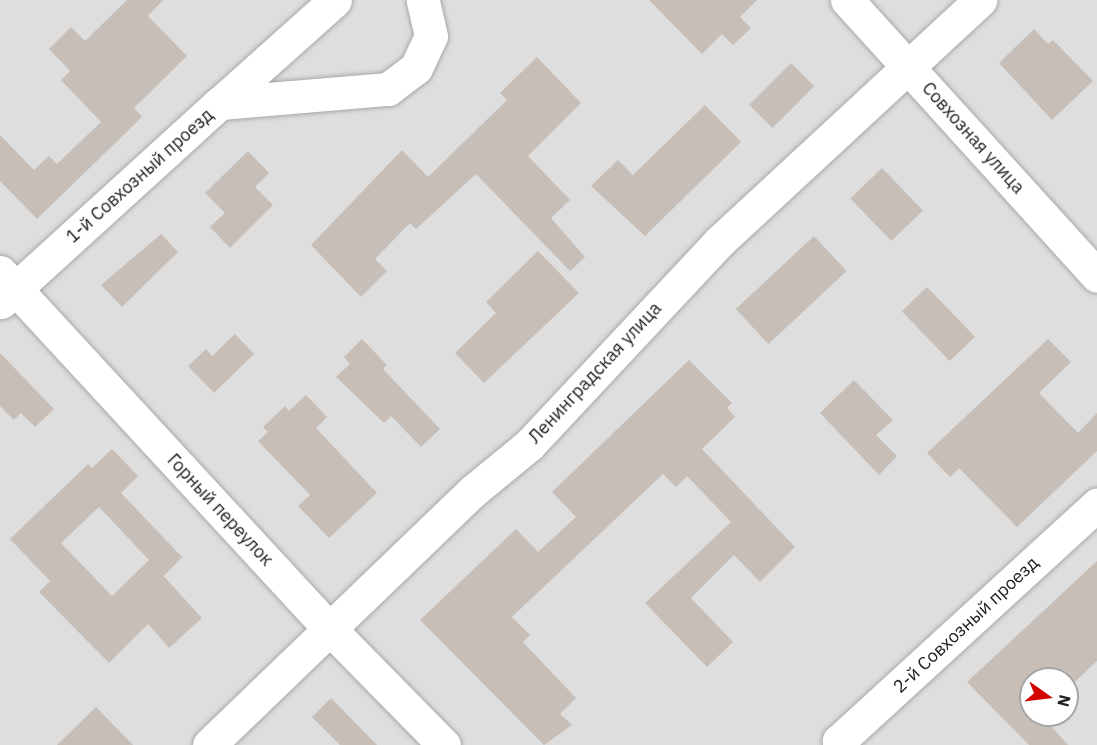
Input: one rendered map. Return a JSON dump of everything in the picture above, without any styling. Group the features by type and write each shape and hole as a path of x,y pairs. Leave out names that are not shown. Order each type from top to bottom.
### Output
{"street":[{"path":"220,103 335,0"},
{"name":"1-й Совхозный проезд","path":"5,288 220,103 388,89 416,68 431,36 423,0"},
{"name":"Совхозная улица","path":"847,0 1097,276"},
{"name":"Ленинградская улица","path":"209,745 329,628 529,445 719,242 911,69 980,0"},
{"name":"Горный переулок","path":"5,288 329,628 444,745"},
{"name":"2-й Совхозный проезд","path":"843,745 840,741 1097,505"}],"shaded area":[{"path":"0,0 1097,0 1097,745 0,745"}],"building":[{"path":"127,0 163,0 148,16 187,56 134,108 142,117 37,219 0,181 0,135 34,170 49,156 57,164 101,122 61,80 70,71 49,49 71,27 85,41"},
{"path":"649,0 757,0 740,17 751,28 733,45 722,34 702,54"},
{"path":"1034,29 1048,44 1053,40 1093,81 1052,120 999,63"},
{"path":"537,57 581,103 528,156 570,200 551,218 585,257 570,271 476,174 416,229 410,223 375,259 387,271 361,297 311,245 402,150 428,177 507,100 500,93"},
{"path":"791,63 814,86 773,128 749,105"},
{"path":"705,105 741,142 645,236 591,186 618,160 633,175"},
{"path":"248,151 269,173 255,187 273,205 230,248 210,227 225,213 205,193"},
{"path":"882,168 923,210 891,241 850,199"},
{"path":"161,234 178,252 122,307 101,285"},
{"path":"814,236 847,271 768,344 736,309"},
{"path":"538,251 579,293 484,383 455,353 496,313 486,302"},
{"path":"927,287 975,337 950,361 902,311"},
{"path":"235,334 254,354 214,393 188,366 206,349 212,356"},
{"path":"362,339 387,365 383,369 440,429 421,447 391,416 384,423 336,377 350,364 344,357"},
{"path":"1048,339 1071,362 1039,393 1078,433 1097,413 1097,451 1017,527 959,468 950,477 927,453"},
{"path":"0,353 54,409 35,427 21,413 14,420 0,406"},
{"path":"689,360 732,403 727,408 735,417 702,449 795,547 760,582 734,555 691,598 733,642 707,667 645,603 731,522 687,476 676,487 663,474 512,617 530,635 523,642 576,698 560,714 572,725 544,745 420,620 516,529 538,552 576,517 552,492"},
{"path":"854,380 893,420 876,435 897,456 879,475 820,413"},
{"path":"306,395 327,417 316,428 377,493 329,538 298,506 310,495 258,441 268,432 263,427 285,406 289,411"},
{"path":"112,449 138,476 121,493 182,557 164,576 158,570 202,618 169,648 148,624 109,663 39,592 50,581 10,539 88,464 92,468","holes":["99,507 149,560 112,596 61,543"]},
{"path":"1097,561 1097,661 1079,678 1079,667 1019,667 1019,727 1052,727 1068,745 1029,745 967,682"},
{"path":"331,698 377,745 340,745 312,717"},
{"path":"96,707 133,745 57,745"}]}
